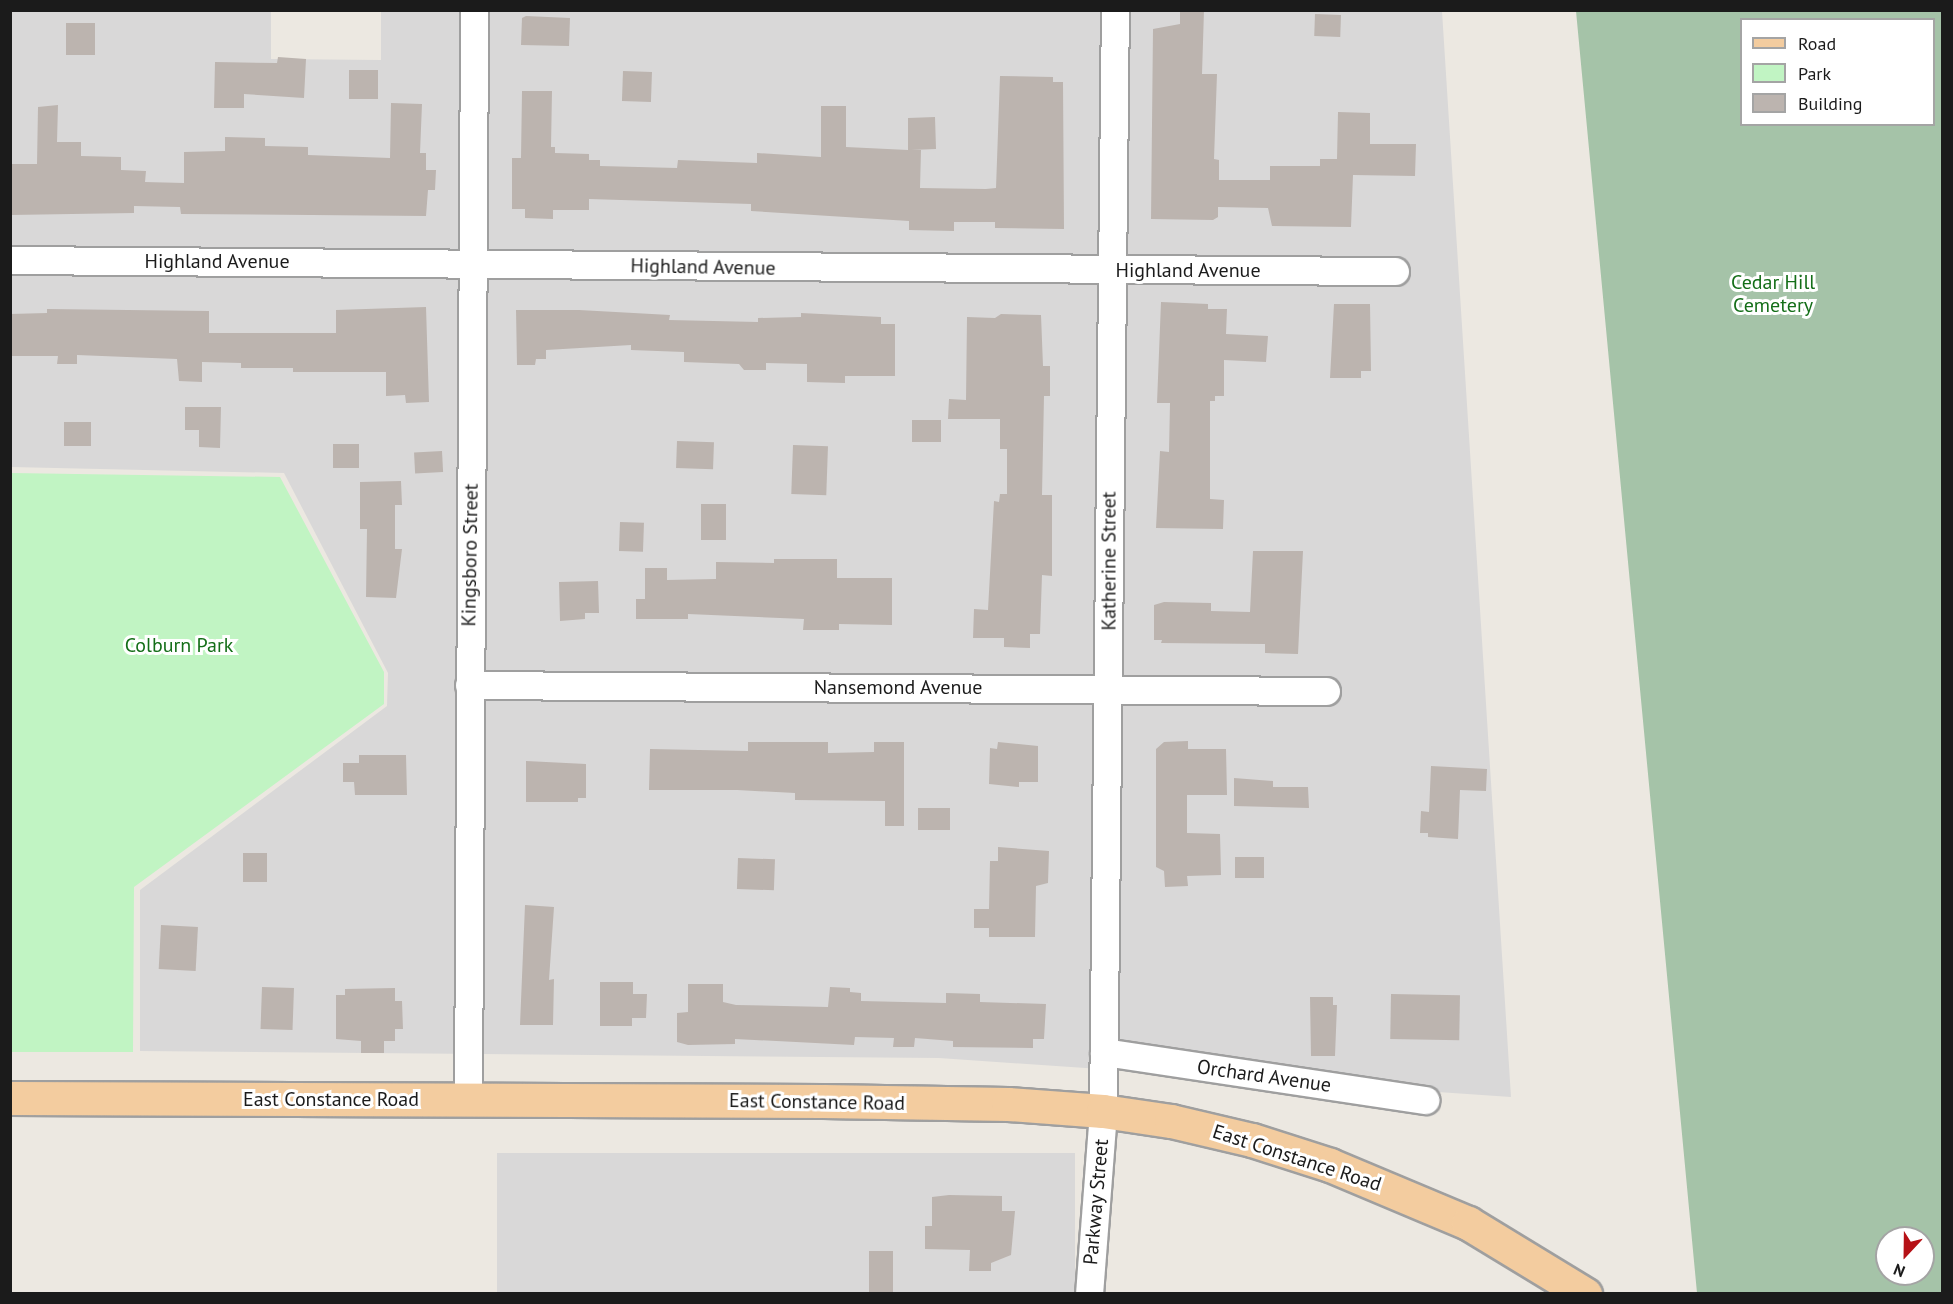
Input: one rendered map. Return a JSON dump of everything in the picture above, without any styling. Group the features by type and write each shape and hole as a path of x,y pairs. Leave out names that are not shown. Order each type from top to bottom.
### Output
{"main road":[{"name":"East Constance Road","path":"10,1098 1008,1104 1103,1112 1171,1121 1252,1140 1330,1164 1468,1223 1585,1293"}],"street":[{"name":"Kingsboro Street","path":"468,1099 474,10"},
{"name":"Katherine Street","path":"1103,1112 1115,10"},
{"name":"Highland Avenue","path":"10,260 1395,271"},
{"name":"Nansemond Avenue","path":"469,685 1326,691"},
{"name":"Orchard Avenue","path":"1104,1052 1425,1100"},
{"name":"Parkway Street","path":"1089,1293 1103,1112"}],"shaded area":[{"path":"381,10 1442,11 1511,1097 939,1058 140,1051 140,890 387,706 388,673 284,473 11,467 11,11 271,11 271,59 381,60"},
{"path":"497,1153 1075,1153 1075,1293 497,1293"}],"green space":[{"name":"Cedar Hill Cemetery","path":"1576,11 1942,11 1942,1293 1697,1293"},
{"name":"Colburn Park","path":"11,473 280,477 384,672 384,704 134,887 133,1052 11,1052"}],"building":[{"path":"1180,10 1204,10 1202,74 1217,74 1214,159 1219,160 1219,180 1270,180 1270,166 1320,166 1320,159 1337,159 1338,112 1370,113 1370,144 1416,144 1415,176 1353,175 1351,227 1272,226 1268,208 1218,207 1218,217 1213,220 1151,219 1153,29 1180,24"},
{"path":"1315,14 1341,15 1340,37 1314,36"},
{"path":"526,16 570,18 569,46 521,45 522,18"},
{"path":"66,23 95,23 95,55 66,55"},
{"path":"278,57 306,59 304,98 244,94 244,108 214,108 215,62 277,63"},
{"path":"349,70 378,70 378,99 349,99"},
{"path":"623,71 652,72 651,102 622,101"},
{"path":"1000,76 1053,77 1053,82 1063,82 1064,229 995,228 995,222 954,222 954,231 909,230 909,221 751,211 751,204 589,199 589,210 553,210 553,219 525,218 525,209 512,209 512,158 521,158 522,91 552,91 551,147 555,147 555,153 589,154 589,160 600,160 600,166 677,168 678,160 757,163 757,153 821,157 821,106 846,106 846,147 908,150 908,118 935,117 936,149 911,150 921,150 920,188 986,189 996,188"},
{"path":"391,103 422,104 420,153 426,153 426,170 436,170 435,190 428,190 426,216 181,214 180,207 134,206 134,213 10,215 10,164 37,164 38,107 58,105 57,142 81,142 81,156 121,157 121,170 146,171 145,182 184,183 184,152 225,151 225,137 265,138 265,146 308,147 308,155 390,158"},
{"path":"1161,302 1208,304 1208,309 1227,309 1226,334 1268,336 1266,362 1224,360 1224,396 1215,396 1215,401 1210,401 1210,499 1224,500 1223,529 1156,528 1160,451 1169,452 1170,403 1157,403"},
{"path":"1334,304 1370,304 1371,371 1361,371 1361,378 1330,378"},
{"path":"426,307 429,402 406,403 405,395 386,396 386,372 293,372 293,368 241,368 241,363 202,362 202,382 179,381 177,359 77,355 77,364 57,364 58,356 10,356 10,314 47,313 47,309 209,311 209,333 336,333 336,310"},
{"path":"516,310 579,310 670,315 669,320 758,322 758,318 801,317 801,313 881,317 881,324 895,324 895,376 845,376 845,383 807,382 807,364 766,363 766,370 744,370 739,364 684,362 684,352 631,350 631,345 546,350 546,359 536,359 535,365 517,365"},
{"path":"1001,314 1041,315 1043,366 1050,366 1050,396 1044,396 1042,495 1052,495 1052,576 1042,575 1040,634 1030,634 1030,648 1004,647 1004,638 973,638 974,609 988,610 994,501 999,502 1000,494 1007,494 1007,449 1000,449 1000,419 948,419 949,399 966,400 967,317 995,318"},
{"path":"185,407 221,407 220,448 199,447 199,430 185,430"},
{"path":"912,420 941,420 941,442 912,442"},
{"path":"64,422 91,422 91,446 64,446"},
{"path":"677,441 714,442 713,469 676,468"},
{"path":"333,444 359,444 359,468 333,468"},
{"path":"793,445 828,446 826,495 791,494"},
{"path":"442,451 443,472 415,473 414,452"},
{"path":"401,481 402,505 395,505 395,549 402,549 396,598 366,597 367,529 360,529 360,482"},
{"path":"701,504 726,504 726,540 701,540"},
{"path":"620,522 644,523 643,552 619,551"},
{"path":"1253,551 1303,551 1298,654 1265,653 1265,644 1161,643 1162,640 1154,640 1154,605 1164,602 1211,603 1211,611 1250,612"},
{"path":"774,559 837,559 837,578 892,578 892,625 839,624 839,630 803,630 804,619 688,614 688,619 636,619 636,599 645,599 645,568 667,568 667,580 716,579 716,562 774,563"},
{"path":"598,581 599,613 585,613 585,619 560,621 559,582"},
{"path":"1188,741 1188,749 1226,749 1227,795 1187,795 1187,833 1220,834 1221,875 1187,876 1188,886 1165,887 1164,871 1156,867 1156,749 1164,742"},
{"path":"748,742 828,742 828,753 874,752 874,742 904,742 904,826 885,826 885,801 795,800 795,793 737,790 649,790 650,749 748,751"},
{"path":"998,742 1038,746 1038,782 1019,782 1019,787 989,784 990,748 997,749"},
{"path":"359,755 406,755 407,795 355,795 354,782 343,782 343,763 359,763"},
{"path":"526,761 586,764 586,798 578,798 578,802 526,802"},
{"path":"1431,766 1487,769 1486,791 1460,790 1458,839 1428,837 1428,833 1420,833 1421,811 1429,812"},
{"path":"1234,778 1273,781 1273,787 1308,787 1309,808 1234,806"},
{"path":"918,808 950,808 950,830 918,830"},
{"path":"998,847 1049,851 1048,883 1036,886 1035,937 989,937 989,928 974,928 974,909 989,909 990,861 998,861"},
{"path":"243,853 267,853 267,882 243,882"},
{"path":"1235,857 1264,857 1264,878 1235,878"},
{"path":"738,858 775,859 774,890 737,889"},
{"path":"525,905 554,907 549,980 554,979 553,1025 520,1025"},
{"path":"161,925 198,927 196,971 159,969"},
{"path":"600,982 633,982 633,994 647,994 646,1018 632,1018 632,1026 600,1026"},
{"path":"688,984 723,984 723,1002 736,1005 828,1007 830,987 850,988 850,992 861,993 861,1001 946,1003 946,993 980,994 980,1002 1046,1004 1044,1039 1033,1039 1033,1048 953,1047 953,1041 915,1038 914,1047 893,1047 894,1038 855,1037 854,1045 735,1039 735,1044 688,1045 677,1042 677,1013 688,1012"},
{"path":"262,987 294,988 293,1030 261,1029"},
{"path":"395,988 395,1001 402,1001 403,1029 395,1029 395,1041 384,1041 384,1053 361,1053 361,1041 336,1039 336,995 345,995 345,989"},
{"path":"1391,994 1460,995 1459,1040 1390,1039"},
{"path":"1310,997 1333,997 1333,1005 1337,1005 1335,1056 1311,1056"},
{"path":"1002,1196 1002,1211 1015,1211 1011,1255 991,1263 991,1271 969,1271 970,1250 925,1249 925,1226 932,1226 932,1197"},
{"path":"869,1251 893,1251 893,1293 869,1293"}]}
